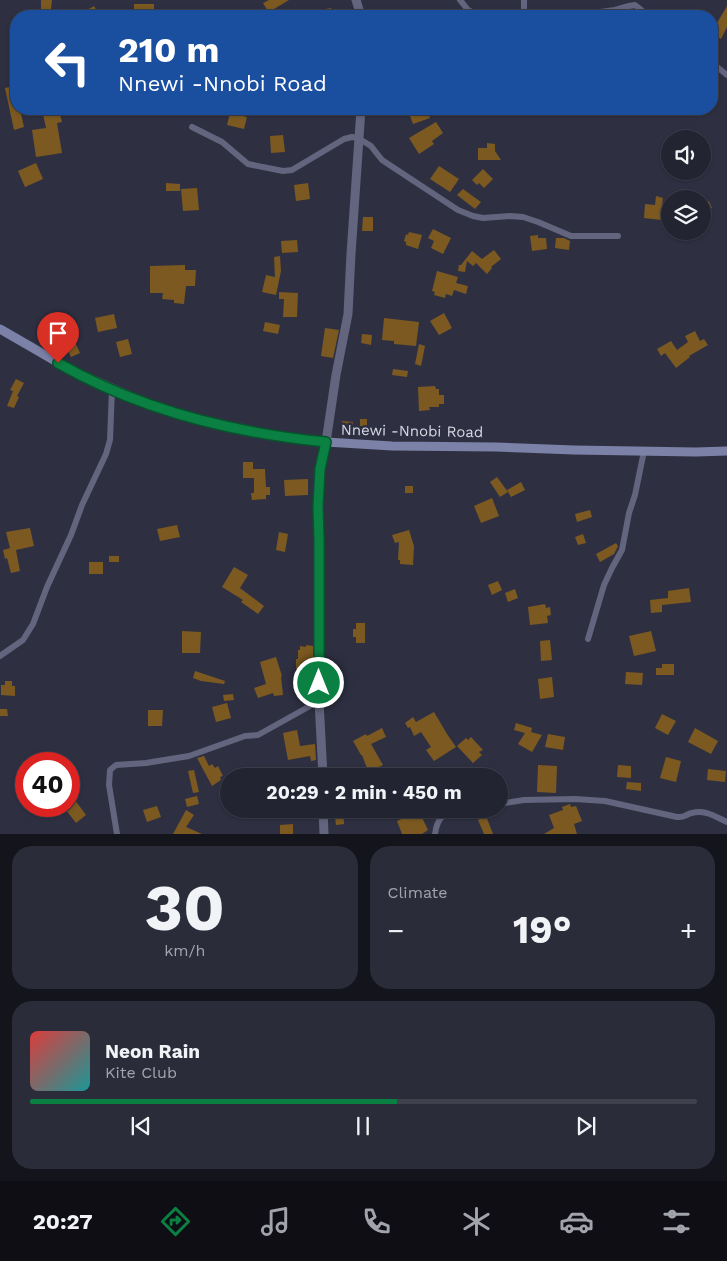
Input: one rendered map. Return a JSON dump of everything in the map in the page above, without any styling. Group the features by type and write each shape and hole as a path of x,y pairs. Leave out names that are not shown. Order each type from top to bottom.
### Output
{"main road":[{"name":"Nnewi -Nnobi Road","path":"0,329 71,370 146,404 187,417 286,438 392,446 496,446 574,450 727,451"}],"street":[{"path":"460,0 468,10"},
{"path":"615,10 636,5 642,10"},
{"path":"322,768 319,701 318,507 320,469 348,314 360,115"},
{"path":"192,127 222,142 248,164 283,171 292,170 344,139 358,138 371,146 382,160 458,210 472,216 483,218 523,217 571,236 618,236"},
{"path":"0,656 23,640 33,624 82,505 106,454 110,440 112,389"},
{"path":"588,639 604,585 622,550 629,513 636,495 644,450"},
{"path":"117,834 109,785 110,770 116,765 146,763 189,756 244,736 258,735 319,701"},
{"path":"508,803 524,800 575,799 605,801 677,817 685,817 690,813 707,813 727,822"},
{"path":"323,818 324,834"},
{"path":"435,834 436,824 441,818"}],"building":[{"path":"41,0 52,0 51,9 41,9"},
{"path":"269,0 289,0 275,10 267,10 263,3"},
{"path":"134,4 154,4 154,10 134,10"},
{"path":"94,6 96,10 87,10"},
{"path":"727,6 727,27 721,39 718,37 718,21"},
{"path":"10,87 10,111 5,88"},
{"path":"11,115 21,115 24,127 14,130"},
{"path":"43,115 60,115 62,122 57,123 62,153 36,157 32,130 46,128"},
{"path":"230,115 247,117 244,129 227,125"},
{"path":"410,115 429,115 430,118 413,124"},
{"path":"436,122 443,133 432,141 434,144 419,154 409,138"},
{"path":"283,135 285,152 271,153 270,136"},
{"path":"487,143 495,144 495,151 501,160 478,160 478,148 487,148"},
{"path":"36,163 43,179 25,187 18,171"},
{"path":"439,166 459,179 450,192 430,179"},
{"path":"483,169 493,179 484,188 472,180"},
{"path":"166,183 180,184 180,191 166,191"},
{"path":"308,183 310,199 296,201 294,185"},
{"path":"197,188 199,210 183,211 181,189"},
{"path":"463,189 481,202 475,209 457,195"},
{"path":"656,196 661,197 661,220 644,218 645,204 655,205"},
{"path":"363,217 373,217 373,231 362,231"},
{"path":"433,229 451,238 443,254 431,248 434,241 428,238"},
{"path":"409,232 422,235 418,249 406,245 404,241 406,234 408,235"},
{"path":"538,235 538,238 546,238 547,249 532,251 530,236"},
{"path":"556,238 564,238 570,241 569,250 555,248"},
{"path":"297,240 298,252 282,253 281,241"},
{"path":"494,250 501,259 491,267 487,274 476,263 473,266 467,261 465,272 458,271 459,265 472,251 482,259"},
{"path":"280,256 281,271 276,295 262,292 266,275 275,277 274,257"},
{"path":"185,265 185,270 196,270 195,286 186,286 184,304 174,303 174,300 162,299 163,293 150,293 150,266"},
{"path":"437,271 458,277 456,283 468,286 466,294 454,290 452,296 446,294 445,298 434,295 435,292 432,291"},
{"path":"279,292 298,293 297,317 283,317 284,299 279,299"},
{"path":"444,313 452,328 439,335 430,321"},
{"path":"114,314 117,328 98,332 95,318"},
{"path":"384,318 419,322 416,346 394,344 394,341 382,340"},
{"path":"265,322 280,325 278,334 263,331"},
{"path":"325,328 339,330 333,358 321,356"},
{"path":"695,331 700,341 704,339 708,345 689,356 676,368 665,353 661,356 657,349 671,341 677,350 688,342 685,336"},
{"path":"362,334 372,335 371,345 361,343"},
{"path":"128,339 132,354 120,357 116,342"},
{"path":"74,340 80,353 71,357 65,344"},
{"path":"419,344 425,346 421,366 415,364"},
{"path":"393,369 408,371 407,377 392,375"},
{"path":"16,379 24,383 17,396 19,397 14,408 7,406 13,391 10,390"},
{"path":"435,386 436,389 439,389 439,395 444,395 444,404 439,404 439,407 429,407 430,410 419,411 418,387"},
{"path":"360,419 367,419 367,426 360,426"},
{"path":"342,421 353,422 352,434 341,433"},
{"path":"243,462 253,462 253,469 265,469 266,487 270,487 270,495 266,495 266,499 252,500 251,493 254,493 254,478 243,478"},
{"path":"497,477 508,492 500,497 490,482"},
{"path":"308,479 308,495 285,496 284,480"},
{"path":"521,482 525,490 511,497 507,490"},
{"path":"405,486 413,486 413,493 405,493"},
{"path":"492,498 499,516 481,523 474,506"},
{"path":"590,510 592,517 577,522 575,514"},
{"path":"177,525 180,537 160,541 157,529"},
{"path":"30,528 34,546 16,550 20,571 11,573 3,550 10,548 6,532"},
{"path":"409,530 414,546 413,565 400,564 400,560 398,560 399,542 395,543 392,535"},
{"path":"279,532 288,534 285,552 276,550"},
{"path":"583,534 586,543 578,545 575,537"},
{"path":"616,543 618,546 614,554 600,562 596,554"},
{"path":"109,556 119,556 119,562 109,562"},
{"path":"89,562 103,562 103,574 89,574"},
{"path":"234,567 248,575 240,588 264,606 258,614 241,602 243,600 222,587"},
{"path":"498,581 502,590 492,595 488,585"},
{"path":"689,588 691,602 662,605 662,612 651,613 650,600 668,598 668,591"},
{"path":"515,589 518,598 508,602 505,593"},
{"path":"545,604 546,608 550,607 551,615 547,616 548,623 530,625 528,607"},
{"path":"356,623 365,623 365,643 356,643 356,637 353,637 353,629 356,629"},
{"path":"182,631 201,632 200,653 182,653"},
{"path":"651,631 656,651 634,656 629,636"},
{"path":"550,640 552,660 541,661 540,641"},
{"path":"306,645 313,646 313,664 309,664 309,669 296,669 298,650 300,650 300,646 306,647"},
{"path":"276,657 282,676 283,695 274,696 273,693 258,698 254,688 266,684 260,662"},
{"path":"662,664 674,664 674,675 656,675 656,668 662,668"},
{"path":"195,671 225,681 224,684 193,678"},
{"path":"626,672 643,673 642,685 625,684"},
{"path":"552,677 554,697 540,699 538,679"},
{"path":"5,681 12,681 12,686 15,686 15,696 1,695 1,685 5,685"},
{"path":"233,694 234,700 224,701 223,695"},
{"path":"227,703 231,718 216,722 212,707"},
{"path":"0,709 7,709 8,716 0,716"},
{"path":"148,710 163,710 162,726 148,726"},
{"path":"434,712 456,747 434,761 426,750 431,747 421,732 414,736 410,727 408,728 405,723 413,717 416,722"},
{"path":"662,714 676,721 668,735 655,728"},
{"path":"516,723 532,728 531,732 542,735 532,752 518,744 525,733 514,730"},
{"path":"382,728 386,737 371,744 383,765 379,768 367,768 362,755 353,741 366,734 367,736"},
{"path":"695,728 718,741 711,754 688,742"},
{"path":"297,730 300,746 315,744 316,760 311,761 310,756 288,760 283,733"},
{"path":"548,734 565,737 563,750 545,747"},
{"path":"471,737 483,750 479,752 482,755 473,763 457,746 466,738 468,740"},
{"path":"204,756 209,766 212,764 215,768 218,766 220,781 212,786 197,758"},
{"path":"666,757 681,761 676,782 660,778"},
{"path":"538,765 557,766 556,793 537,792"},
{"path":"618,765 631,766 631,778 617,777"},
{"path":"708,769 726,771 725,782 707,780"},
{"path":"194,770 199,792 193,793 188,771"},
{"path":"627,782 641,783 641,791 626,789"},
{"path":"197,796 199,804 187,807 185,799"},
{"path":"570,804 571,807 576,806 582,821 574,824 577,834 544,834 554,828 549,815 563,810 562,807"},
{"path":"157,806 161,817 147,822 143,810"},
{"path":"80,807 86,815 76,823 71,817 80,817"},
{"path":"186,810 194,815 186,827 202,834 173,834"},
{"path":"335,818 344,818 344,824 336,825"},
{"path":"404,818 422,818 428,830 422,834 402,834 397,821"},
{"path":"487,818 493,834 484,834 478,820"},
{"path":"293,824 293,834 280,834 280,825"}],"route":[{"path":"58,363 146,404 187,417 286,438 326,442 320,469 318,507 319,683"}]}
